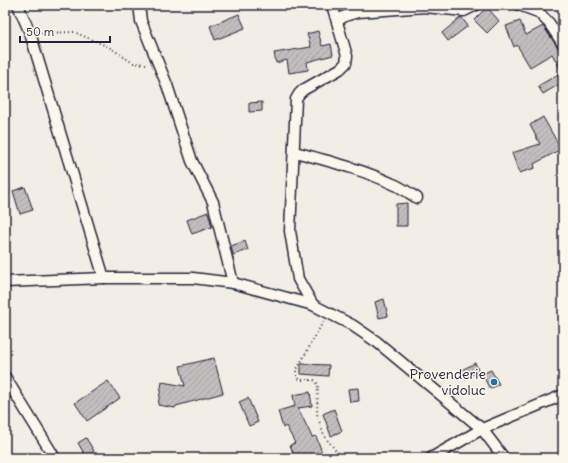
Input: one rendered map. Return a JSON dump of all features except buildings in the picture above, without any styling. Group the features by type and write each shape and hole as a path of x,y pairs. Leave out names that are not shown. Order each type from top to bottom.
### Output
{"street":[{"path":"18,5 30,33 104,278"},
{"path":"139,5 141,21 157,64 167,85 192,161 213,202 233,283"},
{"path":"313,305 298,279 290,231 295,152 296,99 299,94 340,69 346,63 347,56 332,5"},
{"path":"337,21 345,16 358,12 398,7 424,7 464,11 476,5"},
{"path":"519,5 538,12 549,23 563,44"},
{"path":"295,152 366,173 394,184 417,198"},
{"path":"5,282 104,278 194,278 233,283 313,305 352,325 377,342 482,429 504,458"},
{"path":"5,378 55,458"},
{"path":"431,458 482,429 563,395"}],"path":[{"path":"30,33 74,32 109,47 133,63 157,64"},
{"path":"328,313 296,371 300,380 314,380 318,384 317,414 324,436 342,458"}],"place":[{"name":"Provenderie vidoluc","path":"494,382"}]}
